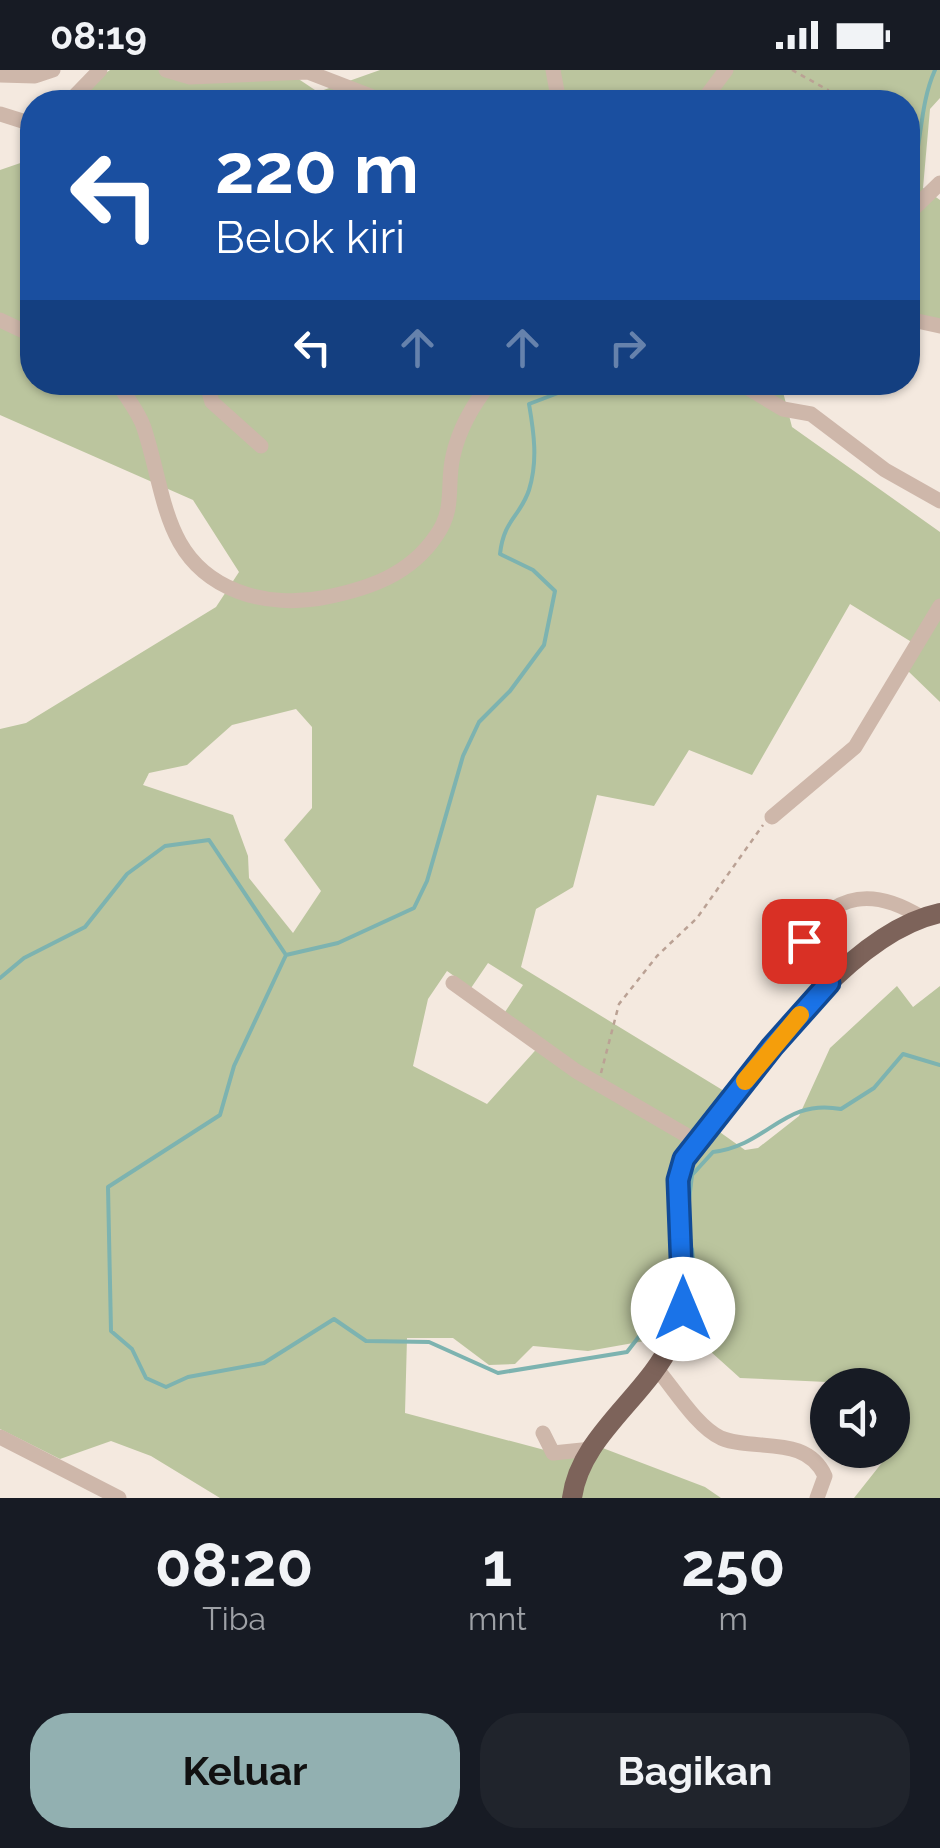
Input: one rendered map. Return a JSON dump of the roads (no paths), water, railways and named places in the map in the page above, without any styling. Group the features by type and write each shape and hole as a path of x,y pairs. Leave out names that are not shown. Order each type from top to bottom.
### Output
{"main road":[{"path":"572,1498 580,1465 658,1370 674,1337 685,1292 678,1180 684,1159 829,983 876,944 931,915"}],"street":[{"path":"0,75 35,76 53,70"},
{"path":"81,90 100,70"},
{"path":"166,70 190,77 308,72 355,90"},
{"path":"920,202 940,182"},
{"path":"125,395 143,424 163,502 182,546 206,579 256,599 309,601 363,589 406,570 435,538 449,515 452,458 481,395"},
{"path":"210,395 212,402 261,446"},
{"path":"760,395 783,409 811,414 886,470 940,501"},
{"path":"772,817 855,747 940,606"},
{"path":"829,983 802,949 804,941 847,900 878,897 931,915"},
{"path":"453,983 598,1084 698,1142"},
{"path":"658,1370 715,1435 777,1445 814,1460 825,1476 818,1498"},
{"path":"543,1432 553,1453 592,1449"},
{"path":"0,1437 119,1498"}],"waterway":[{"path":"920,134 935,70"},
{"path":"286,955 338,943 414,908 427,881 463,756 479,722 510,691 544,645 555,591 533,570 500,554 505,533 532,479 534,447 529,404 553,395"},
{"path":"0,978 24,958 85,927 127,874 165,846 209,840 286,955"},
{"path":"286,955 234,1066 220,1115 108,1187 111,1331 132,1349 146,1378 166,1387 188,1377 264,1363 334,1319 366,1341 429,1342 498,1373 627,1352 672,1294 678,1294"},
{"path":"689,1200 692,1175 713,1152 748,1141 804,1110 841,1109 874,1088 903,1054 940,1065"},
{"path":"692,1249 697,1295 692,1295"}]}
